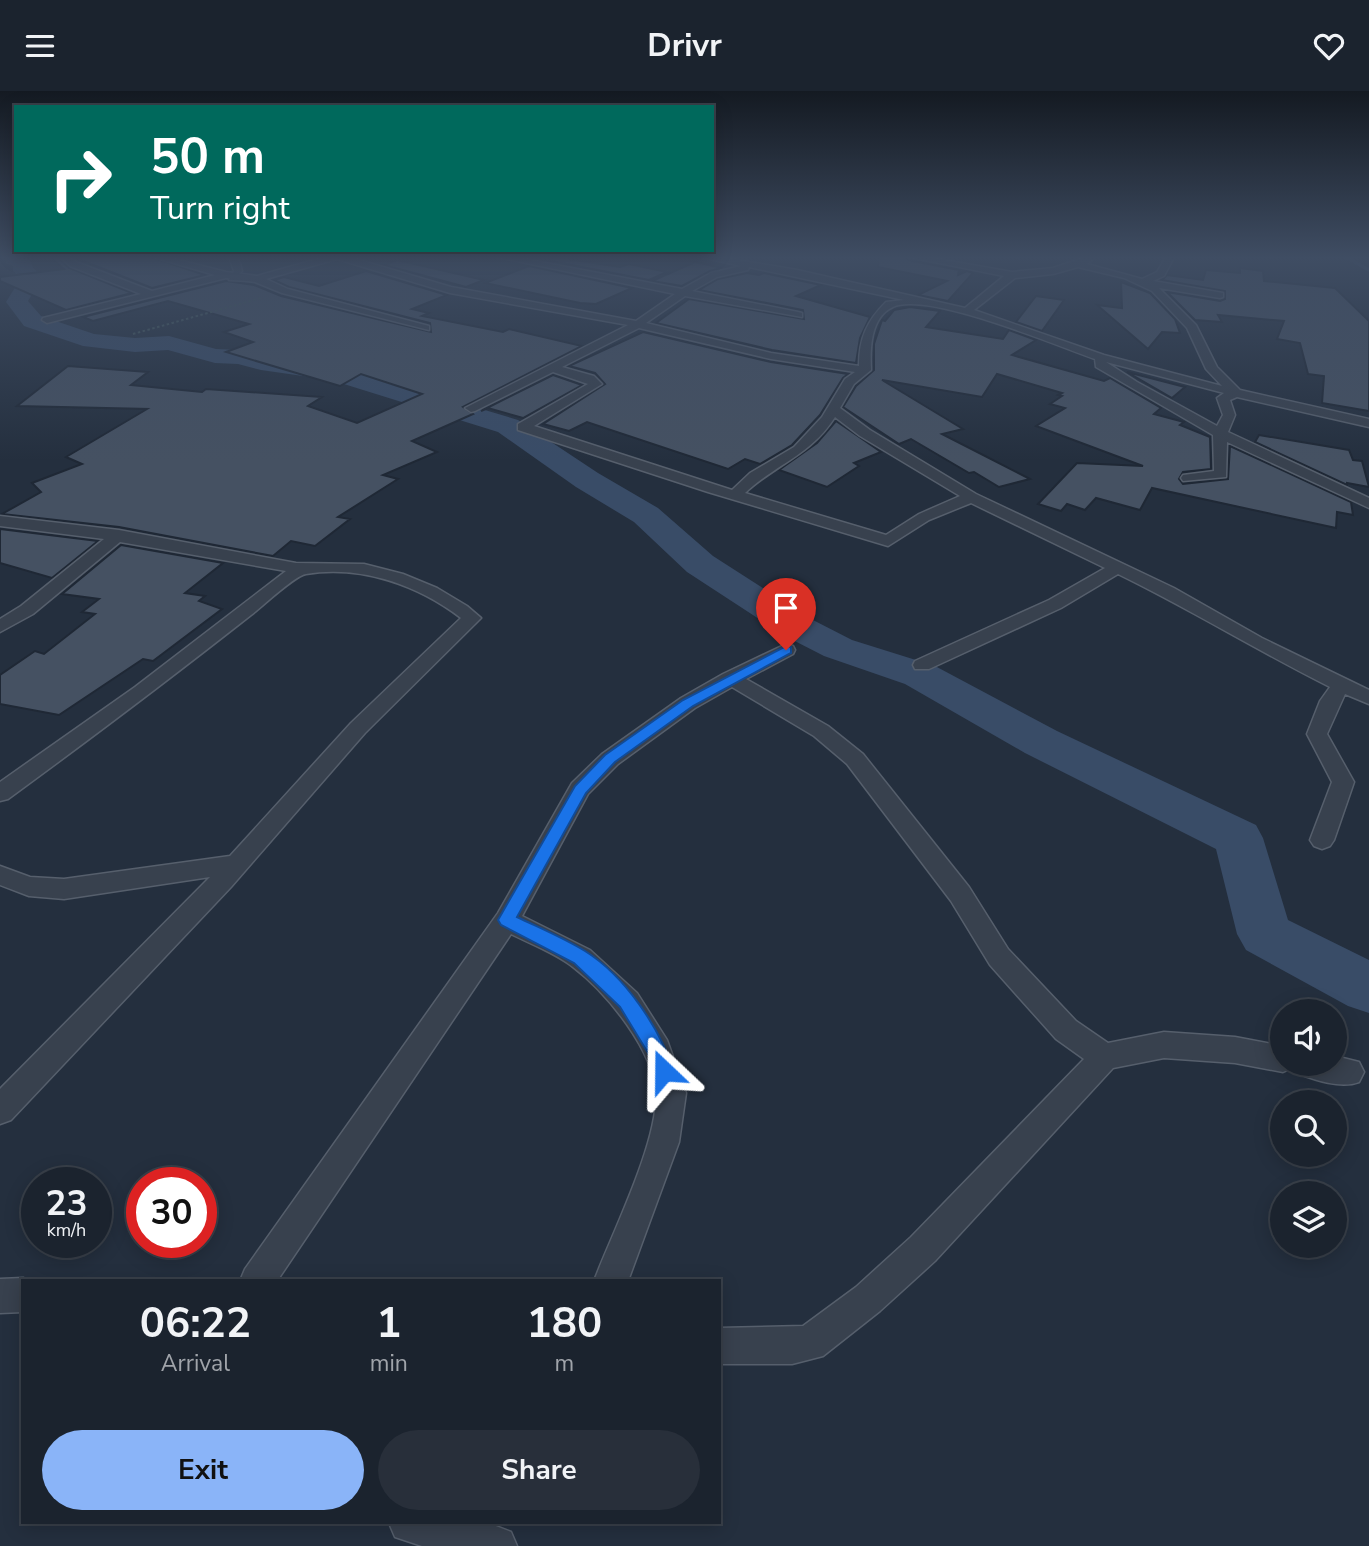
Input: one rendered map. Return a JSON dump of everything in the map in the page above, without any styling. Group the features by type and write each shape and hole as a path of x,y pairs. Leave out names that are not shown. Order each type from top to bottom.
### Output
{"street":[{"path":"413,325 425,328"},
{"path":"471,408 637,325 771,356 865,370"},
{"path":"865,370 864,341 873,325"},
{"path":"1007,325 1100,357 1236,393 1369,423"},
{"path":"1190,325 1212,369 1236,393"},
{"path":"1100,357 1100,365 1150,397 1220,434 1369,505"},
{"path":"553,368 590,379 596,384 523,427 713,489 888,541 924,517 971,497"},
{"path":"736,494 755,476 799,450 833,409 849,382 865,370"},
{"path":"1188,478 1221,474 1220,434 1229,415 1223,398 1236,393"},
{"path":"833,409 865,433 971,497 1168,592 1255,642 1369,698"},
{"path":"1348,494 1369,493"},
{"path":"0,521 119,535 300,569 353,567 404,580 463,610 472,618 358,728 235,864 0,1110"},
{"path":"0,628 27,610 119,535"},
{"path":"0,793 142,691 300,569"},
{"path":"922,665 1055,604 1116,569"},
{"path":"258,1279 507,920 580,789 610,759 688,703 786,650"},
{"path":"730,678 821,731 855,759 960,894 999,957 1066,1030 1105,1057"},
{"path":"1322,840 1343,782 1317,734 1330,701 1341,685"},
{"path":"0,875 29,886 64,889 235,864"},
{"path":"507,920 580,958 627,1001 657,1049 671,1093 664,1142 612,1279"},
{"path":"721,1346 792,1346 810,1343 868,1299 923,1249 1105,1057 1164,1045 1235,1050 1270,1057"},
{"path":"0,1296 21,1295"},
{"path":"415,1524 483,1535"}],"path":[{"path":"133,334 165,325"}],"building":[{"path":"246,325 401,325 431,332 430,325 467,325 503,332 509,329 582,346 463,407 473,414 412,441 437,452 383,475 398,479 338,517 350,519 315,546 291,541 273,556 119,527 2,514 41,492 32,483 82,464 66,457 147,409 17,406 68,366 148,372 131,385 202,392 206,389 322,397 308,406 357,423 422,394 361,374 340,386 226,352 253,342 224,332"},
{"path":"664,325 866,325 860,338 856,363 772,350"},
{"path":"880,325 928,325 926,327 1003,339 1009,330 1036,340 1012,355 1104,381 1110,378 1161,408 1154,414 1184,422 1180,425 1210,437 1211,469 1183,472 1179,479 1183,484 1228,479 1230,446 1351,502 1353,515 1337,512 1336,528 1152,488 1140,510 1096,498 1085,510 1067,504 1061,511 1038,504 1077,463 1143,466 1036,426 1065,408 1050,404 1062,396 1058,395 1062,393 997,374 982,397 882,380 963,429 942,434 1030,479 999,487 911,439 899,444 843,407 856,386 874,370 874,344"},
{"path":"1024,325 1046,325 1042,331"},
{"path":"1120,325 1177,325 1180,333 1162,332 1148,349"},
{"path":"1282,325 1369,325 1369,411 1322,403 1324,376 1308,374 1300,343 1277,339"},
{"path":"643,332 771,362 848,374 820,415 792,445 760,464 745,459 728,469 587,422 569,431 543,424 605,384 595,373 569,366"},
{"path":"1127,372 1185,387 1172,398"},
{"path":"553,375 582,385 523,418 488,408 481,411"},
{"path":"836,421 881,452 854,463 859,466 827,487 779,470 817,443"},
{"path":"1259,435 1349,450 1353,460 1362,461 1369,487 1347,485 1255,442"},
{"path":"0,529 98,541 52,578 0,563"},
{"path":"121,545 223,563 185,593 205,596 199,601 222,609 153,661 143,659 59,715 0,704 0,675 35,651 44,654 95,614 82,612 99,599 62,594"}],"waterway":[{"path":"44,325 91,341 135,345 169,343 215,356 239,357 261,363 334,373 508,426 587,480 646,515 700,564 799,628 838,648 920,675 1041,742 1238,838 1265,934 1369,988"}],"route":[{"path":"664,1071 657,1049 627,1001 580,958 507,920 580,789 610,759 688,703 786,650"}]}
